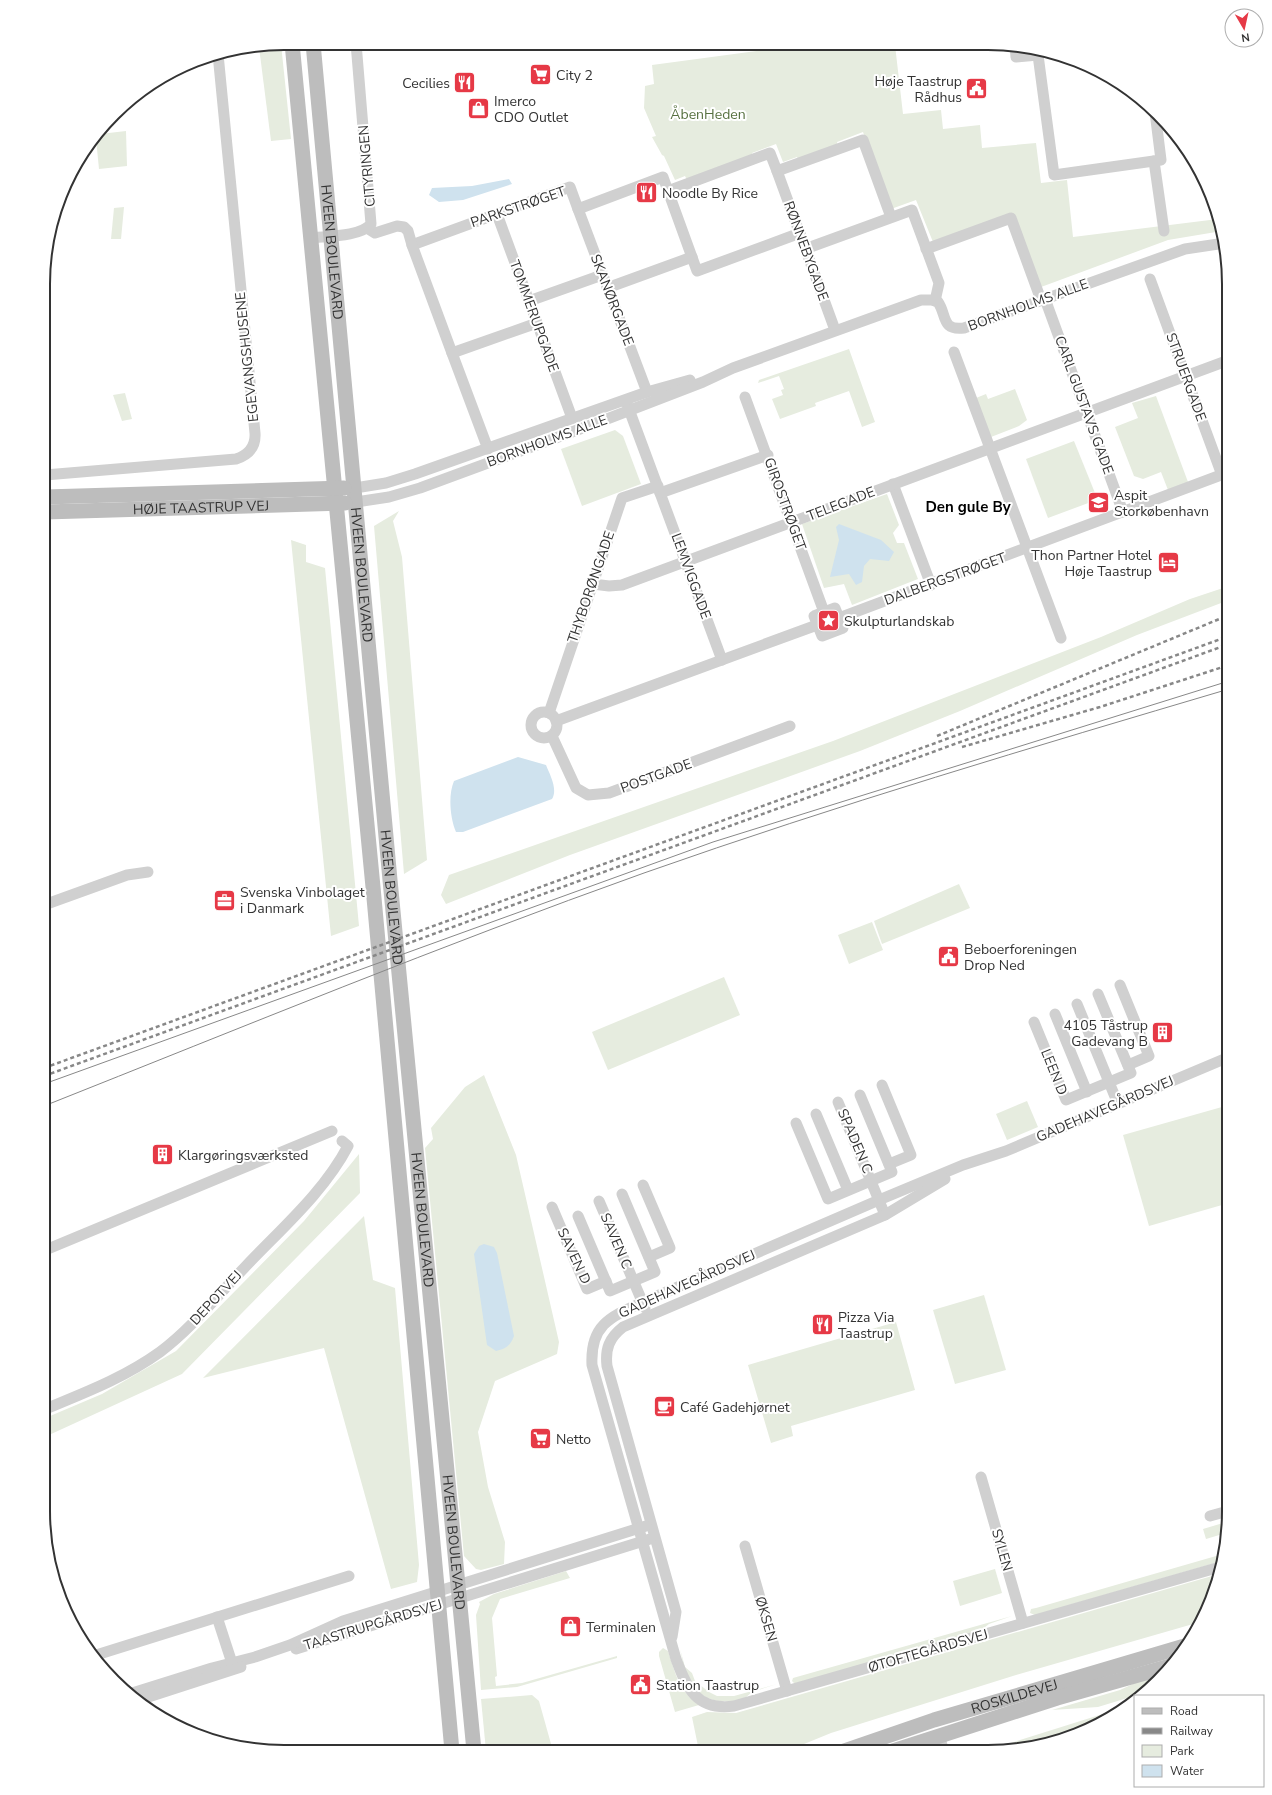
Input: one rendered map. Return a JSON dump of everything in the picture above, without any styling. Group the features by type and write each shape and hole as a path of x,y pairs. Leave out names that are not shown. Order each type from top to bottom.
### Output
{"street":[{"name":"HVEEN BOULEVARD","path":"293,50 333,488 373,887 452,1745"},
{"name":"HVEEN BOULEVARD","path":"314,50 356,495 390,880 473,1745"},
{"name":"CITYRINGEN","path":"357,50 371,206 371,224 367,228"},
{"path":"1016,52 1016,57 1032,55"},
{"path":"1038,56 1054,175 1161,160 1156,122"},
{"name":"EGEVANGSHUSENE","path":"50,476 236,459 244,456 253,445 255,433 219,59"},
{"path":"800,233 697,271 668,190 770,153 777,171 863,140 891,217"},
{"path":"1154,161 1164,231"},
{"name":"RØNNEBYGADE","path":"777,171 835,330"},
{"name":"PARKSTRØGET","path":"412,245 570,187 578,209 663,177 668,190"},
{"name":"SKANØRGADE","path":"578,209 647,392"},
{"path":"806,249 912,210 939,283 935,301"},
{"name":"TOMMERUPGADE","path":"497,214 572,418"},
{"path":"926,249 1011,218 1043,299"},
{"path":"310,238 359,233 367,228 375,233 397,226 404,226 408,232 488,449"},
{"name":"BORNHOLMS ALLE","path":"356,495 388,497 420,488 627,405 921,300 935,301 940,305 948,325 958,329 1185,249 1218,244"},
{"path":"607,288 692,257"},
{"path":"529,301 602,275"},
{"name":"STRUERGADE","path":"1150,278 1185,376 1222,467"},
{"name":"CARL GUSTAVS GADE","path":"1043,299 1087,412 1123,512"},
{"path":"452,354 537,323"},
{"path":"954,352 1062,638"},
{"name":"TELEGADE","path":"592,584 608,586 622,585 792,523 990,447 1222,363"},
{"name":"BORNHOLMS ALLE","path":"356,495 386,483 488,449 572,418 627,405 647,392 733,368"},
{"name":"GIROSTRØGET","path":"745,397 768,455 824,612"},
{"name":"LEMVIGGADE","path":"627,405 722,660"},
{"path":"659,490 768,455"},
{"name":"DALBERGSTRØGET","path":"839,618 1028,549 1222,475"},
{"path":"893,484 931,585"},
{"name":"HØJE TAASTRUP VEJ","path":"50,497 333,488 356,495"},
{"name":"THYBORØNGADE","path":"553,717 592,584 622,498 659,490"},
{"name":"HØJE TAASTRUP VEJ","path":"50,512 335,504 356,495"},
{"path":"835,608 839,618 843,628 822,636 814,616 835,608"},
{"path":"553,717 557,729 552,736 541,738 534,734 531,728 532,720 535,715 541,712 553,717 722,660 818,625"},
{"name":"POSTGADE","path":"552,736 576,788 588,795 609,793 790,726"},
{"path":"50,902 127,875 148,872"},
{"path":"1098,994 1128,1065 1149,1056 1120,985"},
{"path":"1077,1004 1118,1104"},
{"name":"LEEN D","path":"1055,1014 1087,1092"},
{"name":"LEEN D","path":"1034,1022 1066,1100 1131,1074 1128,1065"},
{"name":"GADEHAVEGÅRDSVEJ","path":"656,1537 607,1366 607,1348 615,1333 623,1327 648,1316 885,1215 937,1183 981,1160 1222,1060"},
{"path":"882,1085 911,1155 889,1164"},
{"path":"796,1123 828,1199 872,1181 892,1172 860,1095"},
{"name":"SPADEN C","path":"838,1102 885,1215"},
{"path":"816,1114 848,1190"},
{"path":"50,1248 332,1131"},
{"name":"DEPOTVEJ","path":"50,1407 127,1373 161,1351 189,1327 316,1192 338,1165 348,1146 342,1141"},
{"name":"GADEHAVEGÅRDSVEJ","path":"643,1541 592,1365 591,1349 595,1338 603,1326 616,1315 643,1302 879,1200 963,1165 981,1160"},
{"path":"643,1185 670,1248 649,1257"},
{"path":"622,1194 655,1272 634,1281"},
{"name":"SAVEN C","path":"599,1201 648,1316"},
{"name":"SAVEN D","path":"552,1207 587,1289 606,1281"},
{"name":"SAVEN D","path":"578,1216 610,1291 634,1281"},
{"name":"SYLEN","path":"981,1477 1023,1623"},
{"path":"1210,1516 1222,1513"},
{"name":"TAASTRUPGÅRDSVEJ","path":"459,1592 653,1524"},
{"name":"TAASTRUPGÅRDSVEJ","path":"136,1692 290,1645 343,1621 438,1598 656,1537"},
{"name":"ØTOFTEGÅRDSVEJ","path":"656,1537 676,1612 672,1642"},
{"name":"ØTOFTEGÅRDSVEJ","path":"643,1541 684,1682 693,1695 708,1704 723,1707 734,1706 1214,1569"},
{"name":"ØKSEN","path":"745,1546 787,1691"},
{"path":"99,1654 349,1576"},
{"name":"TAASTRUPGÅRDSVEJ","path":"144,1698 438,1598"},
{"path":"217,1617 232,1663"},
{"name":"ROSKILDEVEJ","path":"861,1745 934,1720 1177,1648"},
{"name":"ROSKILDEVEJ","path":"910,1745 1057,1698 1160,1669"},
{"path":"442,1745 450,1730"},
{"path":"939,1735 942,1745"}],"green space":[{"path":"282,50 291,139 271,141 260,52"},
{"name":"ÅbenHeden","path":"764,50 896,50 903,114 941,110 943,129 980,125 982,148 1036,143 1041,183 1067,180 1073,237 1213,220 1216,232 1168,240 1033,290 1006,217 933,242 916,200 891,209 863,132 837,142 838,147 799,161 797,157 783,162 776,144 752,153 753,156 687,180 685,176 675,180 664,156 652,137 656,136 644,108 645,86 654,84 652,65"},
{"path":"126,131 127,166 99,169 97,144 105,133"},
{"path":"124,207 121,239 111,239 114,208"},
{"path":"849,349 875,422 862,427 849,391 815,403 816,406 780,419 772,399 783,395 781,390 784,389 779,376 758,383 759,380"},
{"path":"1015,389 1027,420 1019,426 991,437 976,398 986,394 988,399"},
{"path":"125,393 132,419 122,421 113,395"},
{"path":"1156,396 1188,482 1168,490 1161,472 1143,479 1134,476 1115,427 1138,418 1132,403"},
{"path":"615,430 623,436 641,484 582,506 561,449"},
{"path":"1074,441 1095,493 1091,502 1048,518 1026,459"},
{"path":"887,494 899,525 893,533 897,543 904,543 918,579 852,605 844,584 824,588 802,524"},
{"path":"399,511 393,521 402,557 427,860 404,874 374,526"},
{"path":"291,540 306,545 306,562 325,568 359,926 331,936"},
{"path":"1222,588 1222,603 1137,635 960,711 860,751 570,855 446,904 441,895 449,875 833,741 1101,637 1190,599"},
{"path":"959,884 970,908 882,944 874,921"},
{"path":"872,922 883,950 849,964 838,935"},
{"path":"724,977 740,1015 608,1070 592,1032"},
{"path":"484,1075 516,1155 559,1342 557,1354 495,1381 478,1432 488,1487 505,1542 504,1564 481,1570 476,1569 464,1556 425,1148 433,1139 431,1128 465,1087"},
{"path":"1027,1101 1038,1127 1007,1140 996,1114"},
{"path":"1222,1107 1222,1205 1149,1226 1123,1135"},
{"path":"359,1154 360,1193 182,1374 50,1435 50,1416 102,1394 176,1351 304,1221"},
{"path":"364,1216 373,1280 395,1288 419,1565 417,1582 391,1589 324,1348 203,1378"},
{"path":"984,1295 1006,1370 955,1384 933,1310"},
{"path":"896,1322 915,1390 791,1426 793,1436 771,1443 748,1365"},
{"path":"1221,1524 1220,1535 1206,1539 1203,1529"},
{"path":"1217,1556 1216,1563 1035,1615 1030,1613 1031,1609"},
{"path":"995,1569 1002,1593 960,1606 953,1581"},
{"path":"566,1571 570,1578 500,1599 492,1618 497,1676 495,1677 496,1686 522,1683 617,1656 617,1658 517,1687 481,1690 476,1615 480,1604 479,1602 494,1594"},
{"path":"1213,1576 1210,1586 1193,1624 1016,1675 831,1733 802,1745 698,1745 692,1717 707,1712 736,1713"},
{"path":"1012,1616 989,1624 980,1631 795,1684 792,1681 793,1678"},
{"path":"663,1648 668,1651 682,1688 692,1700 699,1705 675,1712 659,1656 659,1652"},
{"path":"680,1649 685,1667 692,1673 695,1681 709,1692 717,1696 734,1696 777,1684 752,1692 744,1699 735,1701 717,1701 707,1698 699,1693 685,1672"},
{"path":"1153,1676 1129,1697 1098,1707 1052,1710 1120,1690"},
{"path":"532,1695 539,1701 551,1745 485,1745 481,1699"},
{"path":"1107,1713 1063,1733 1009,1744"}],"water":[{"path":"509,179 512,184 463,200 439,202 429,195 432,188 472,186"},
{"path":"839,524 881,540 894,552 889,561 870,559 864,566 862,582 856,585 849,574 830,577 839,540 836,527"},
{"path":"518,757 546,765 554,786 554,795 552,799 463,832 456,832 450,806 454,781"},
{"path":"484,1244 494,1247 497,1253 514,1336 507,1346 496,1351 487,1345 474,1254 479,1246"}],"tram line":[{"path":"50,1082 713,842 1222,683"},
{"path":"50,1104 418,958 568,900 644,873 862,800 1222,691"}],"railway":[{"path":"937,736 1222,618"},
{"path":"50,1066 1222,639"},
{"path":"50,1074 1222,647"},
{"path":"962,747 1100,707 1222,667"}],"place":[{"name":"City 2","path":"541,75"},
{"name":"Cecilies","path":"465,83"},
{"name":"Høje Taastrup Rådhus","path":"977,89"},
{"name":"Imerco CDO Outlet","path":"479,109"},
{"name":"Noodle By Rice","path":"647,193"},
{"name":"Aspit Storkøbenhavn","path":"1098,503"},
{"name":"Thon Partner Hotel Høje Taastrup","path":"1168,563"},
{"name":"Skulpturlandskab","path":"828,621"},
{"name":"Svenska Vinbolaget i Danmark","path":"225,900"},
{"name":"Beboerforeningen Drop Ned","path":"949,957"},
{"name":"4105 Tåstrup Gadevang B","path":"1163,1033"},
{"name":"Klargøringsværksted","path":"162,1155"},
{"name":"Pizza Via Taastrup","path":"823,1325"},
{"name":"Café Gadehjørnet","path":"665,1407"},
{"name":"Netto","path":"541,1439"},
{"name":"Terminalen","path":"570,1627"},
{"name":"Station Taastrup","path":"641,1685"}],"district":[{"name":"Den gule By","path":"968,507"}]}
